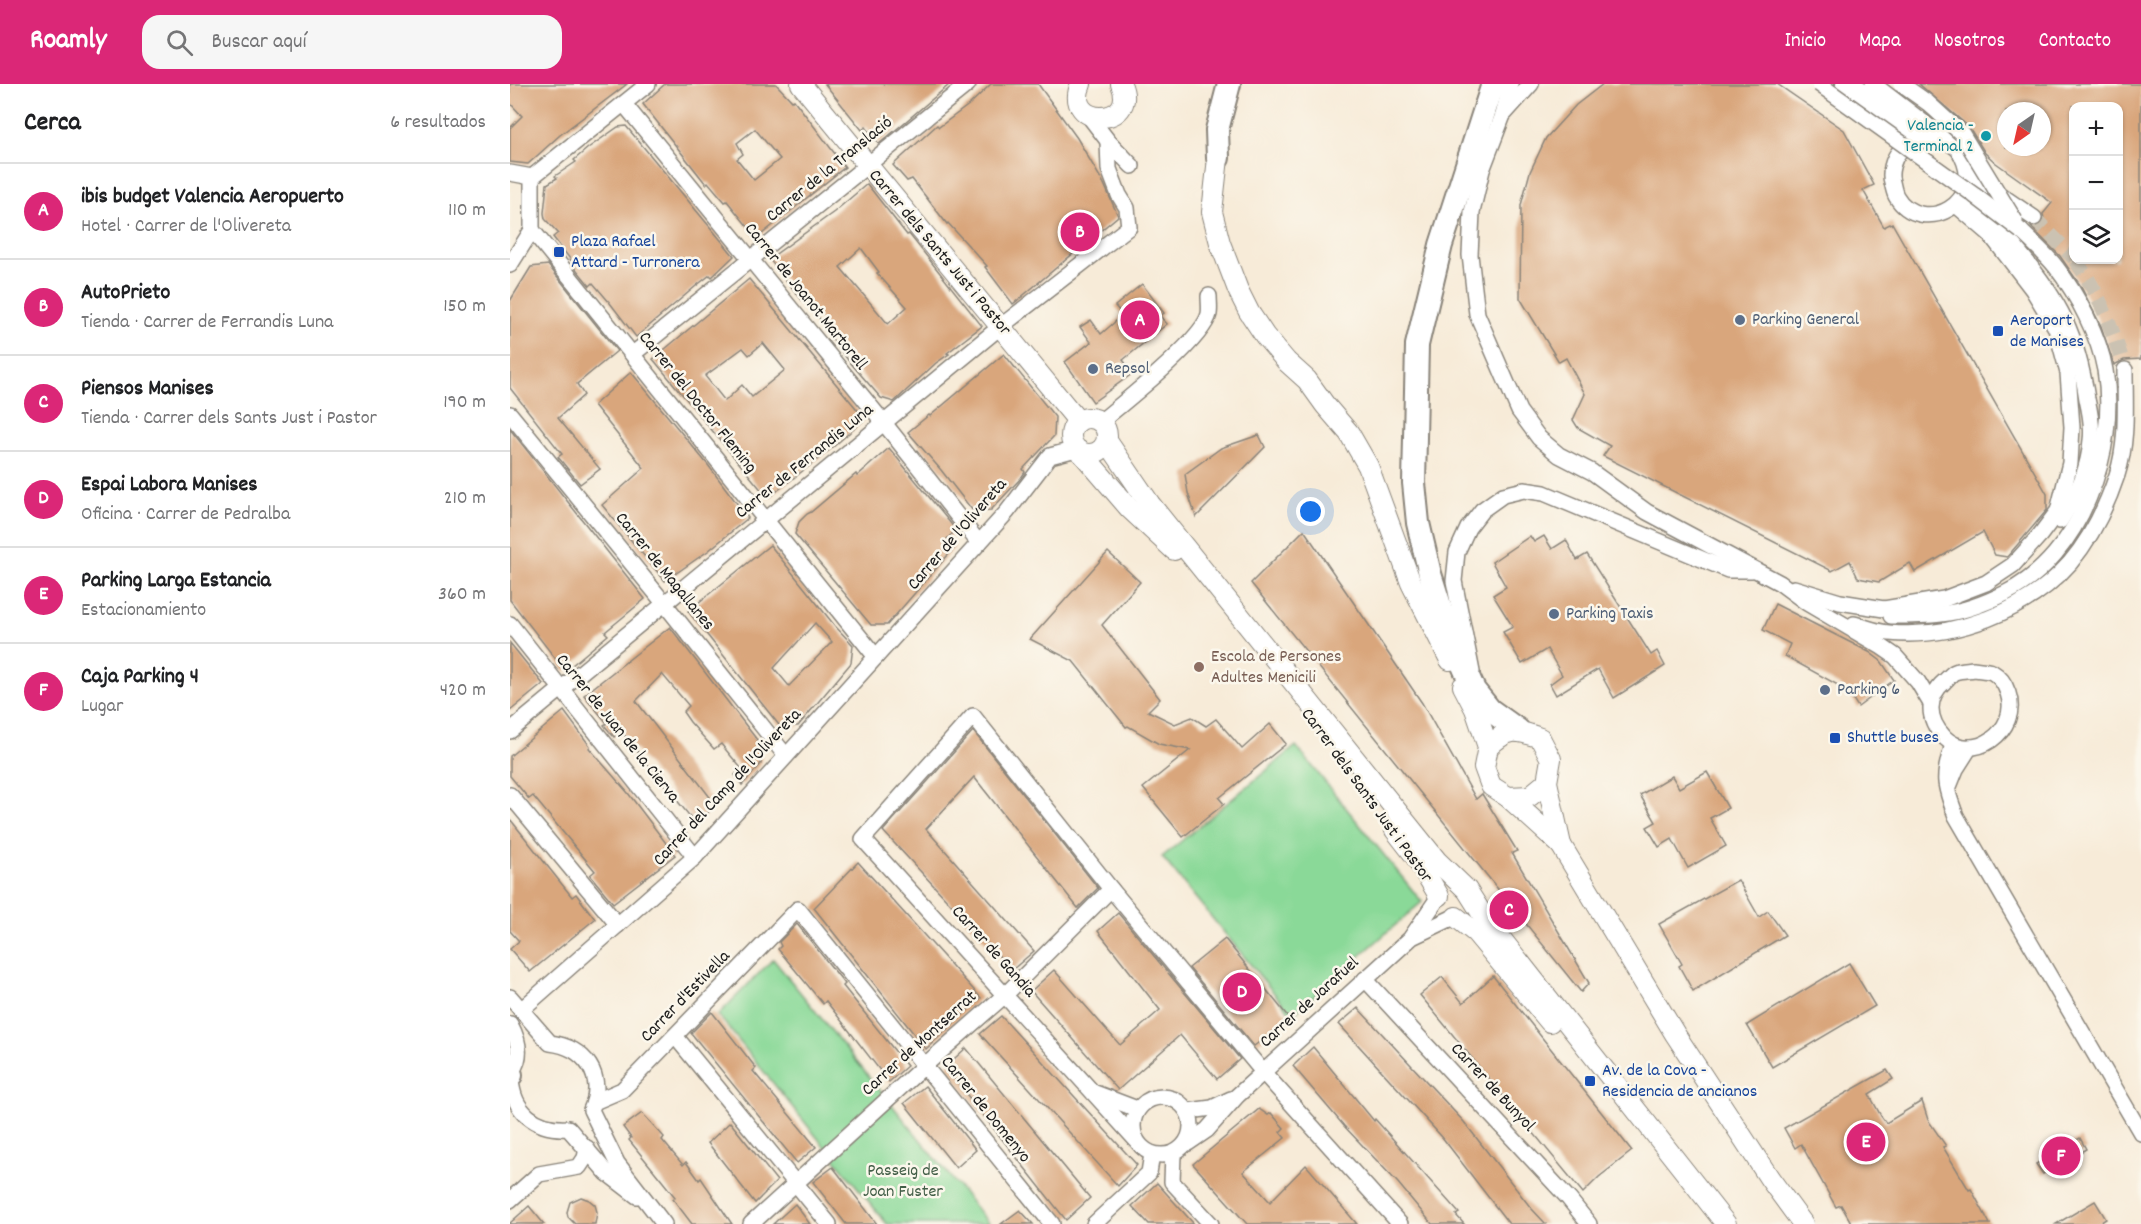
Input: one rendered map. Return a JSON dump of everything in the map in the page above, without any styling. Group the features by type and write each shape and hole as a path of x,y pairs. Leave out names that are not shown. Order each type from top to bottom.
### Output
{"highway":[{"path":"1218,158 1217,130 1229,84"},
{"path":"1493,84 1441,245 1417,345 1414,483 1418,523 1430,574 1449,634 1474,690 1490,710 1518,730"},
{"path":"1847,84 1937,139"}],"main road":[{"name":"Carrer dels Sants Just i Pastor","path":"801,84 1078,421"},
{"path":"1078,94 1097,118 1112,116 1122,105 1124,99 1121,84"},
{"path":"1218,158 1212,212 1220,243 1249,312 1287,362 1307,380 1349,433 1368,466 1411,583 1475,710 1488,747 1484,767 1491,786 1508,797 1561,844 1675,1034 1770,1179 1803,1224"},
{"path":"1089,418 1101,422 1106,431 1107,441 1096,453 1078,451 1071,437 1074,425 1078,421 1089,418"},
{"name":"Carrer dels Sants Just i Pastor","path":"1107,441 1150,504 1437,861 1466,892 1679,1166"},
{"name":"Carrer dels Sants Just i Pastor","path":"1078,451 1130,509 1178,553 1416,857 1438,897"},
{"path":"1488,747 1501,735 1518,730 1540,738 1551,759 1547,782 1561,844"},
{"path":"1508,797 1530,796 1547,782"},
{"path":"1455,917 1469,908 1466,892 1450,885 1441,891 1438,897 1438,903 1444,913 1455,917 1476,933 1597,1078 1679,1166 1726,1224"}],"street":[{"path":"510,173 532,177 648,84"},
{"name":"Carrer de la Translació","path":"633,354 968,84"},
{"path":"1511,84 1503,116 1482,170 1472,212 1470,255 1478,314 1519,411 1539,438 1559,456 1592,472 1647,512 1780,583 1807,603 1895,656 1918,682 1930,702"},
{"path":"1503,116 1531,84"},
{"path":"1819,84 2002,215 2022,231 2055,266 2075,295 2094,336 2105,368 2108,398 2106,441 2094,488 2075,526 2056,552 2029,578 2008,592 1982,604 1942,614 1874,617 1856,614 1840,602"},
{"path":"1873,84 1937,139 1958,149 1966,162 1968,173 1966,190 1959,200 1940,214 1923,214 1908,208 1896,196 1890,176 1895,157 1909,142 1937,139"},
{"path":"1901,84 1928,103 1962,134 2022,231"},
{"path":"1078,94 1108,141 1132,166"},
{"name":"Carrer de Joanot Martorell","path":"624,104 979,543"},
{"name":"Carrer de Ferrandis Luna","path":"510,731 1000,327 1129,227 1127,208 1119,195 1109,169 1108,141"},
{"path":"1968,173 2034,218"},
{"path":"510,266 532,231 532,177"},
{"path":"1780,583 1840,602 1884,609 1944,599 1986,583 2013,565 2058,511 2070,463 2072,427 2068,373 2056,328 2033,290 1990,234 1959,200"},
{"name":"Carrer del Doctor Fleming","path":"532,231 876,657"},
{"path":"1101,422 1174,358 1197,334 1209,315 1209,296"},
{"path":"1830,617 1886,633 1946,630 1989,618 2041,590 2070,563 2093,531 2117,474 2126,423 2125,370"},
{"name":"Carrer de Magallanes","path":"510,414 786,756"},
{"name":"Carrer de l'Olivereta","path":"876,657 1007,512 1050,456 1078,451"},
{"path":"1474,690 1472,664 1455,581 1457,552 1468,528 1482,510 1503,495 1524,490 1544,493 1728,570 1755,570"},
{"name":"Carrer de Juan de la Cierva","path":"510,624 694,857"},
{"name":"Carrer del Camp de l'Olivereta","path":"521,1010 694,857 876,657"},
{"path":"1974,669 1991,671 2005,683 2011,701 2008,722 1999,735 1987,742 1970,747 1953,745 1936,729 1930,714 1930,702 1939,686 1954,672 1974,669"},
{"name":"Carrer de Gandia","path":"1111,889 973,716 863,839 1136,1140"},
{"path":"1953,745 1945,768 1947,792 1956,816 2141,1133"},
{"path":"1947,792 1956,769 1970,747"},
{"path":"510,795 618,925"},
{"path":"1111,889 1263,1072 1400,1224"},
{"name":"Carrer de Montserrat","path":"752,1224 1005,994 1111,889"},
{"name":"Carrer de Jarafuel","path":"1188,1143 1207,1130 1237,1096 1410,939 1438,897"},
{"name":"Carrer d'Estivella","path":"592,1106 622,1090 798,909"},
{"name":"Carrer de Domenyo","path":"798,909 1052,1224"},
{"name":"Carrer de Jarafuel","path":"1410,939 1455,917"},
{"name":"Carrer de Bunyol","path":"1365,979 1569,1199 1589,1224"},
{"path":"510,997 550,1043 561,1044 579,1054 593,1070 597,1088 592,1106 617,1163 664,1224"},
{"path":"510,1024 517,1038 513,1094 523,1111 537,1124 552,1129 568,1128 607,1173 629,1191 648,1202"},
{"path":"675,1036 829,1224"},
{"name":"Carrer de Gandia","path":"1093,1092 1137,1109"},
{"name":"Carrer de Jarafuel","path":"1189,1111 1212,1108 1237,1096"},
{"path":"1153,1097 1173,1097 1189,1111 1193,1127 1188,1143 1173,1154 1162,1156 1152,1154 1136,1140 1132,1124 1137,1109 1153,1097"},
{"path":"510,1200 539,1174 579,1167 585,1158 587,1148"},
{"path":"1094,1224 1149,1173 1152,1154"},
{"path":"1173,1154 1172,1182 1211,1224"}],"green space":[{"path":"1296,746 1422,902 1292,1015 1162,857"},
{"name":"Passeig de Joan Fuster","path":"773,959 989,1224 887,1224 718,1015"}],"building":[{"path":"510,84 627,84 560,135 528,164 510,162 510,128 522,116 510,103"},
{"path":"665,84 776,84 792,101 794,100 845,167 757,238 727,201 725,202 708,182 706,184 643,104","holes":["755,129 780,159 754,180 737,159 743,154 737,143"]},
{"path":"825,84 950,84 879,144 866,127 862,130"},
{"path":"991,84 1038,84 1077,138 1104,184 1118,216 1013,304 985,267 987,266 947,224 912,179 907,181 893,165 937,125 939,127 970,104"},
{"name":"Parking General","path":"1603,84 1777,84 1844,130 1874,185 1863,190 1884,227 1892,223 2047,494 2047,510 2007,557 1995,555 1983,532 1915,572 1910,563 1879,582 1858,578 1850,561 1832,571 1603,456 1610,446 1578,428 1573,420 1585,394 1566,358 1559,362 1520,298 1521,205 1530,172 1546,138 1576,105"},
{"path":"1919,84 2141,84 2141,359 2124,360 2114,365 2101,326 2080,285 2060,256 2031,227 2038,227 2042,224 2043,214 2052,203 1985,153 1969,127"},
{"path":"626,126 734,256 712,277 710,275 696,286 636,337 593,283 590,286 572,264 574,264 553,237 558,233 545,219 544,213 547,184 576,162 574,160 588,148 618,127"},
{"path":"867,184 982,326 947,353 949,354 894,402 881,398 848,360 826,331 828,329 769,259 834,212","holes":["861,248 879,272 877,273 907,307 888,324 840,267"]},
{"path":"548,265 617,351 577,384 584,395 558,418 600,469 580,484 558,457 562,454 510,388 510,301 531,267"},
{"path":"749,279 865,419 768,498 653,359","holes":["763,343 785,370 752,397 742,385 725,401 705,376 743,348 749,355"]},
{"path":"1142,284 1164,313 1160,316 1167,324 1123,360 1133,373 1093,402 1065,362 1091,342 1080,327 1091,320 1101,334 1123,315 1115,306"},
{"path":"1004,354 1055,417 1054,436 1023,469 1025,472 1021,478 991,510 973,511 908,432"},
{"path":"631,372 708,465 748,518 708,551 665,581 602,505 644,468 594,405"},
{"path":"510,429 645,599 605,632 608,635 565,671 510,600"},
{"path":"1259,435 1265,447 1196,517 1188,493 1185,474 1221,448"},
{"path":"889,448 956,530 947,539 955,547 887,625 871,625 795,534 799,522 807,514"},
{"path":"1304,530 1422,703 1476,799 1482,794 1517,851 1512,853 1589,983 1581,992 1251,583"},
{"name":"Parking Taxis","path":"1530,536 1534,542 1544,536 1552,549 1566,540 1577,560 1587,554 1651,655 1657,651 1665,666 1614,698 1598,669 1556,695 1550,684 1562,675 1547,649 1522,664 1503,632 1513,627 1493,595 1506,587 1492,562"},
{"path":"770,545 853,645 851,663 798,726 779,725 688,611","holes":["815,623 832,642 789,686 774,668"]},
{"path":"1108,552 1140,582 1102,625 1160,699 1148,711 1175,724 1192,717 1206,726 1216,719 1242,749 1270,724 1286,744 1219,798 1224,804 1183,837 1143,788 1190,750 1159,744 1128,726 1126,727 1073,661 1030,639"},
{"path":"1775,604 1869,652 1881,661 1894,680 1858,707 1847,690 1785,656 1790,644 1763,630"},
{"path":"670,627 761,745 761,764 742,785 735,775 741,768 721,744 714,749 690,722 683,712 689,706 662,674 636,701 716,805 696,824 621,731 614,737 604,725 607,723 584,695"},
{"path":"510,643 543,684 510,711"},
{"path":"564,711 590,746 589,748 628,793 675,855 613,903 590,875 595,871 533,796 529,799 510,776 510,756"},
{"path":"973,731 1098,888 1078,908 974,777 926,829 1034,951 1012,970 883,831"},
{"path":"1707,772 1728,808 1710,818 1726,846 1688,868 1672,839 1659,847 1647,827 1656,822 1640,795 1672,776 1679,788"},
{"path":"510,819 572,897 576,894 595,919 530,972 510,949 519,941 510,931"},
{"path":"858,862 981,998 926,1049 814,908"},
{"path":"1738,880 1759,917 1768,911 1785,935 1693,991 1679,966 1682,964 1659,924"},
{"path":"1118,913 1240,1059 1217,1079 1180,1035 1118,1090 1031,991 1054,970 1120,1045 1160,1010 1098,931"},
{"path":"797,924 907,1066 889,1082 826,1001 823,1004 778,949 781,946 779,942"},
{"path":"1225,939 1290,1019 1254,1046 1189,968"},
{"path":"1849,963 1875,1006 1772,1067 1747,1025"},
{"path":"1493,976 1632,1151 1583,1193 1420,995 1442,977 1463,1003"},
{"path":"1358,1008 1464,1122 1546,1224 1509,1224 1442,1137 1339,1024"},
{"path":"712,1012 756,1068 753,1071 816,1147 797,1163 691,1033"},
{"path":"1001,1016 1137,1165 1118,1186 980,1034"},
{"path":"1313,1047 1374,1121 1375,1119 1459,1213 1456,1215 1464,1224 1432,1224 1398,1183 1344,1126 1293,1066"},
{"path":"966,1048 1090,1198 1066,1220 945,1067"},
{"path":"1887,1070 1893,1079 1869,1094 1881,1116 1886,1123 1922,1101 1928,1120 1946,1146 1943,1147 1969,1190 1971,1189 1990,1224 1852,1224 1841,1205 1836,1207 1801,1144 1795,1148 1784,1128"},
{"path":"925,1086 976,1150 956,1168 904,1103"},
{"path":"1259,1109 1268,1115 1271,1113 1284,1128 1280,1132 1285,1138 1243,1172 1270,1202 1306,1165 1357,1224 1247,1224 1193,1164"},
{"path":"642,1113 664,1137 662,1140 683,1165 686,1162 699,1180 701,1178 732,1224 692,1224 673,1199 675,1197 629,1140 631,1138 623,1127"},
{"path":"730,1122 777,1181 755,1203 708,1143"},
{"path":"2080,1138 2086,1149 2043,1174 2036,1164"},
{"path":"833,1167 877,1224 846,1224 813,1182"},
{"path":"1157,1183 1194,1224 1149,1224 1132,1206"},
{"path":"581,1197 595,1205 597,1212 595,1224 575,1224 568,1217 570,1202"},
{"path":"2095,1201 2106,1219 2098,1224 2056,1224"},
{"path":"795,1204 810,1224 773,1224"},
{"path":"529,1206 544,1224 510,1224 510,1223"},
{"path":"1020,1210 1033,1224 1001,1224"}],"tunnel":[{"path":"2034,218 2069,253"},
{"path":"2078,264 2099,299 2125,370"}],"place":[{"name":"Valencia - Terminal 2","path":"1986,136"},
{"name":"AutoPrieto","path":"1080,232"},
{"name":"Plaza Rafael Attard - Turronera","path":"559,252"},
{"name":"ibis budget Valencia Aeropuerto","path":"1140,320"},
{"name":"Parking General","path":"1740,320"},
{"name":"Aeroport de Manises","path":"1998,331"},
{"name":"Repsol","path":"1093,369"},
{"name":"Parking Taxis","path":"1554,614"},
{"name":"Escola de Persones Adultes Menicili","path":"1199,667"},
{"name":"Parking 6","path":"1825,690"},
{"name":"Shuttle buses","path":"1835,738"},
{"name":"Piensos Manises","path":"1509,910"},
{"name":"Espai Labora Manises","path":"1242,992"},
{"name":"Av. de la Cova - Residencia de ancianos","path":"1590,1081"},
{"name":"Parking Larga Estancia","path":"1866,1142"},
{"name":"Caja Parking 4","path":"2061,1156"}]}
